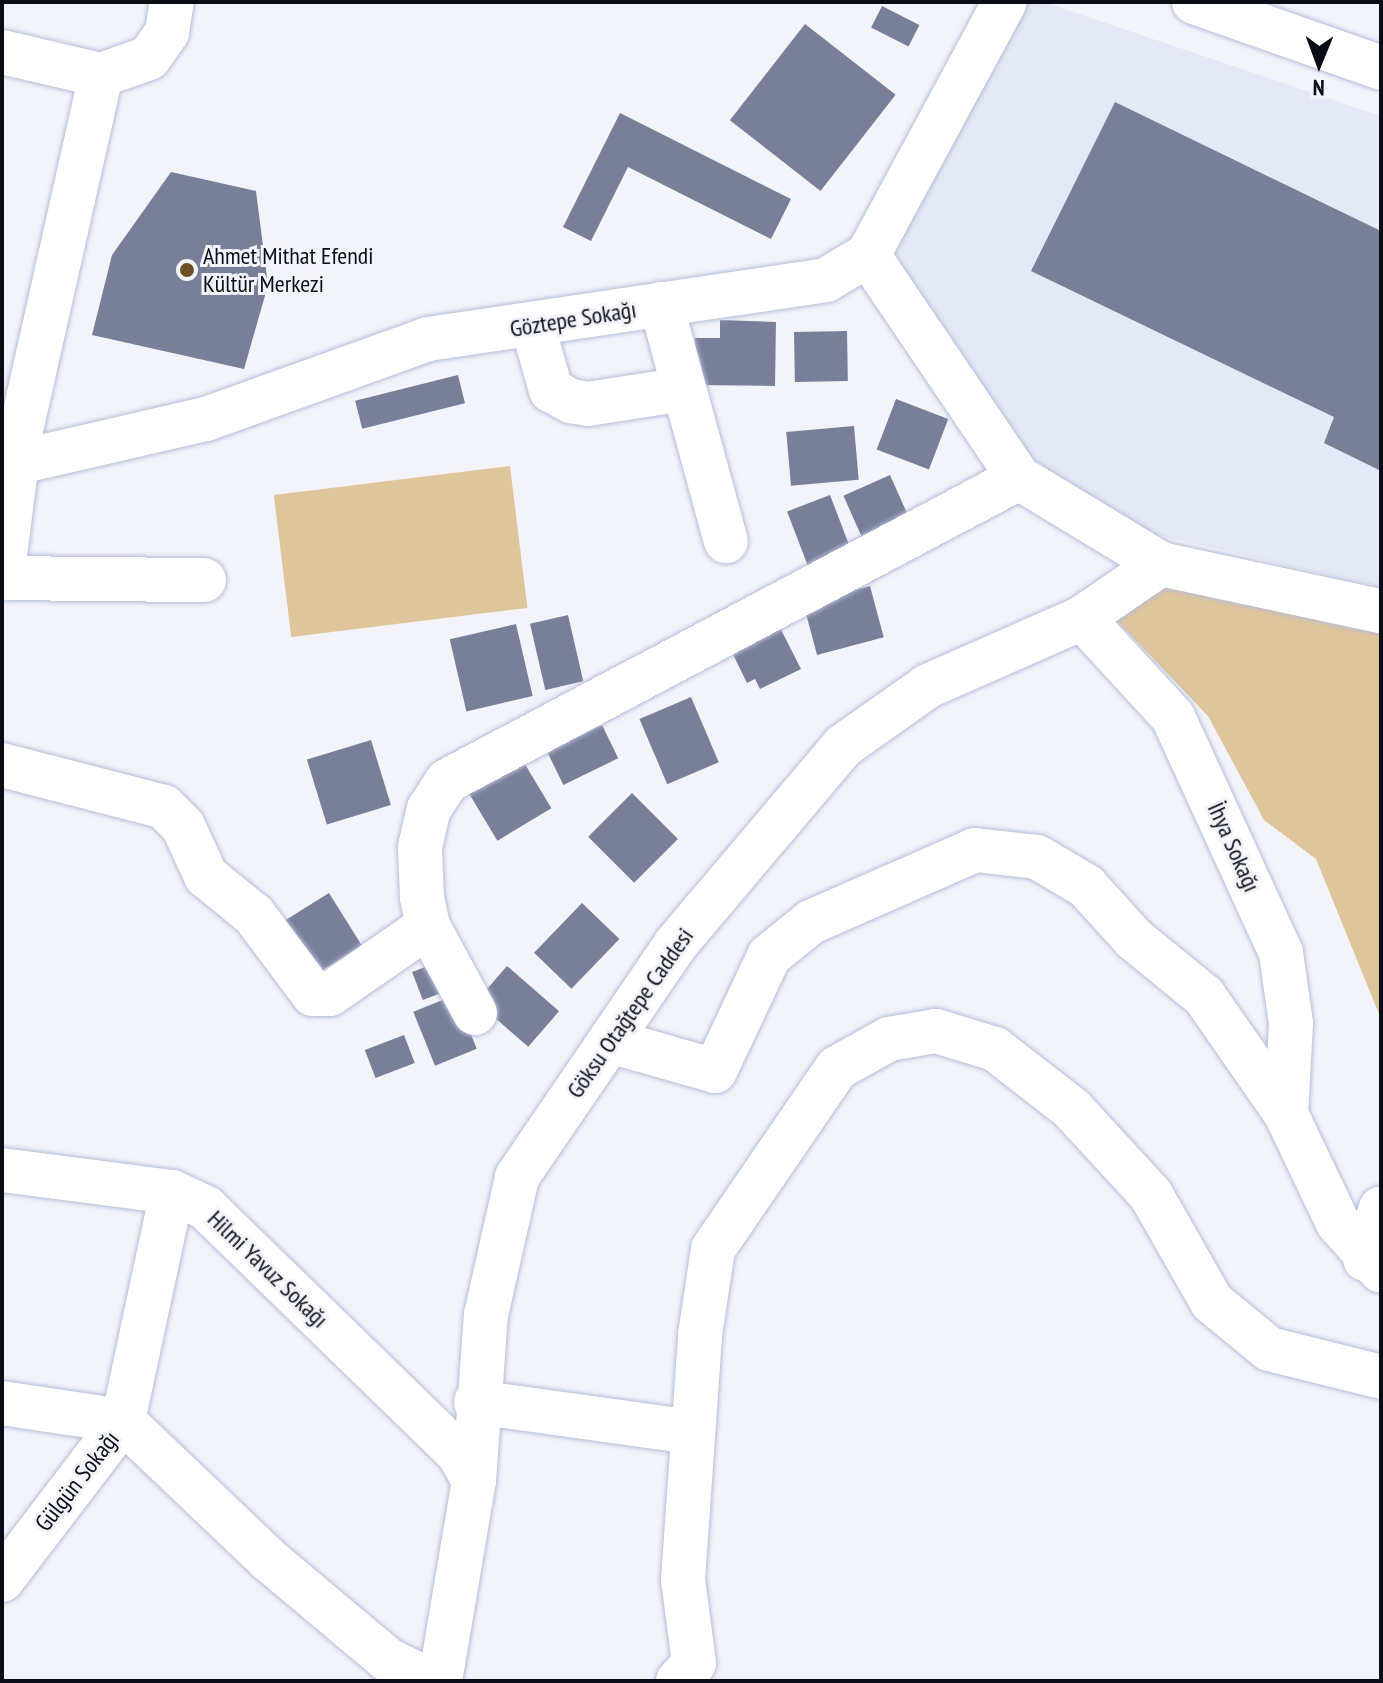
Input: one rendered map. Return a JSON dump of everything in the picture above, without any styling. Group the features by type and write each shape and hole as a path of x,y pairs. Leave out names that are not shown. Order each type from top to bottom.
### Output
{"street":[{"path":"2,52 101,75 149,58 167,32 172,2"},
{"path":"1005,2 868,255 1019,478 1161,564 1381,611"},
{"path":"1194,2 1381,68"},
{"path":"101,75 10,446 2,578 204,580"},
{"name":"Göztepe Sokağı","path":"10,446 206,419 428,339 533,327 661,304 826,280 868,255"},
{"path":"661,304 726,541"},
{"path":"533,327 551,390 571,401 588,404 684,389"},
{"path":"475,1013 428,926 420,847 429,809 447,781 1019,478"},
{"name":"Göksu Otağtepe Caddesi","path":"440,1681 474,1481 476,1402 486,1315 517,1177 675,945 843,746 928,686 1082,618 1161,564"},
{"name":"İhya Sokağı","path":"1082,618 1173,717 1281,953 1291,1023 1286,1114"},
{"path":"2,765 164,807 183,826 206,876 254,915 313,994 330,994 428,926"},
{"path":"610,1041 715,1071 769,956 811,922 975,850 1037,857 1086,886 1134,939 1204,996 1286,1114 1338,1223 1373,1265"},
{"path":"678,1681 694,1663 683,1580 693,1432 713,1249 837,1068 889,1039 936,1031 995,1049 1072,1109 1151,1195 1212,1302 1269,1349 1381,1377"},
{"name":"Hilmi Yavuz Sokağı","path":"2,1170 172,1192 206,1208 459,1454 474,1481"},
{"path":"123,1421 172,1192"},
{"path":"1373,1265 1381,1208"},
{"path":"476,1402 693,1432"},
{"path":"2,1403 123,1421 269,1560 388,1660 431,1681"},
{"name":"Gülgün Sokağı","path":"2,1580 123,1421"}],"shaded area":[{"path":"1019,2 1044,2 1381,116 1381,587 1105,523 1007,446 882,229"},
{"path":"510,466 527,608 291,637 274,495"},
{"path":"1172,583 1381,625 1381,1019 1316,859 1264,820 1208,716 1115,619"}],"building":[{"path":"882,6 919,25 909,46 871,27"},
{"path":"805,24 896,95 821,191 730,120"},
{"path":"1115,102 1381,231 1381,471 1324,443 1334,417 1031,271"},
{"path":"620,113 791,199 771,239 628,167 591,241 563,227"},
{"name":"Ahmet Mithat Efendi Kültür Merkezi","path":"171,172 256,191 268,285 244,369 92,335 112,255"},
{"path":"720,320 776,322 775,386 694,385 695,338 720,338"},
{"path":"847,331 848,381 795,382 794,332"},
{"path":"458,375 465,403 362,429 355,401"},
{"path":"896,399 948,419 929,469 877,449"},
{"path":"854,426 859,480 791,486 786,432"},
{"path":"890,475 910,519 863,540 843,496"},
{"path":"830,495 851,549 808,566 787,511"},
{"path":"870,586 884,637 817,655 803,604"},
{"path":"568,615 583,681 545,690 530,624"},
{"path":"774,616 801,669 760,689 755,679 747,683 726,640"},
{"path":"516,624 533,696 466,711 450,639"},
{"path":"691,697 719,762 667,784 639,719"},
{"path":"602,725 618,758 563,785 547,752"},
{"path":"371,740 391,805 327,825 307,760"},
{"path":"520,756 551,808 497,841 466,788"},
{"path":"632,793 678,839 634,883 588,837"},
{"path":"329,893 362,946 318,973 285,921"},
{"path":"582,903 619,939 571,989 534,953"},
{"path":"441,961 452,989 423,1000 412,972"},
{"path":"507,966 559,1011 528,1047 476,1001"},
{"path":"455,995 477,1049 435,1066 413,1012"},
{"path":"404,1035 415,1063 376,1078 365,1050"}],"place":[{"name":"Ahmet Mithat Efendi Kültür Merkezi","path":"187,270"}]}
